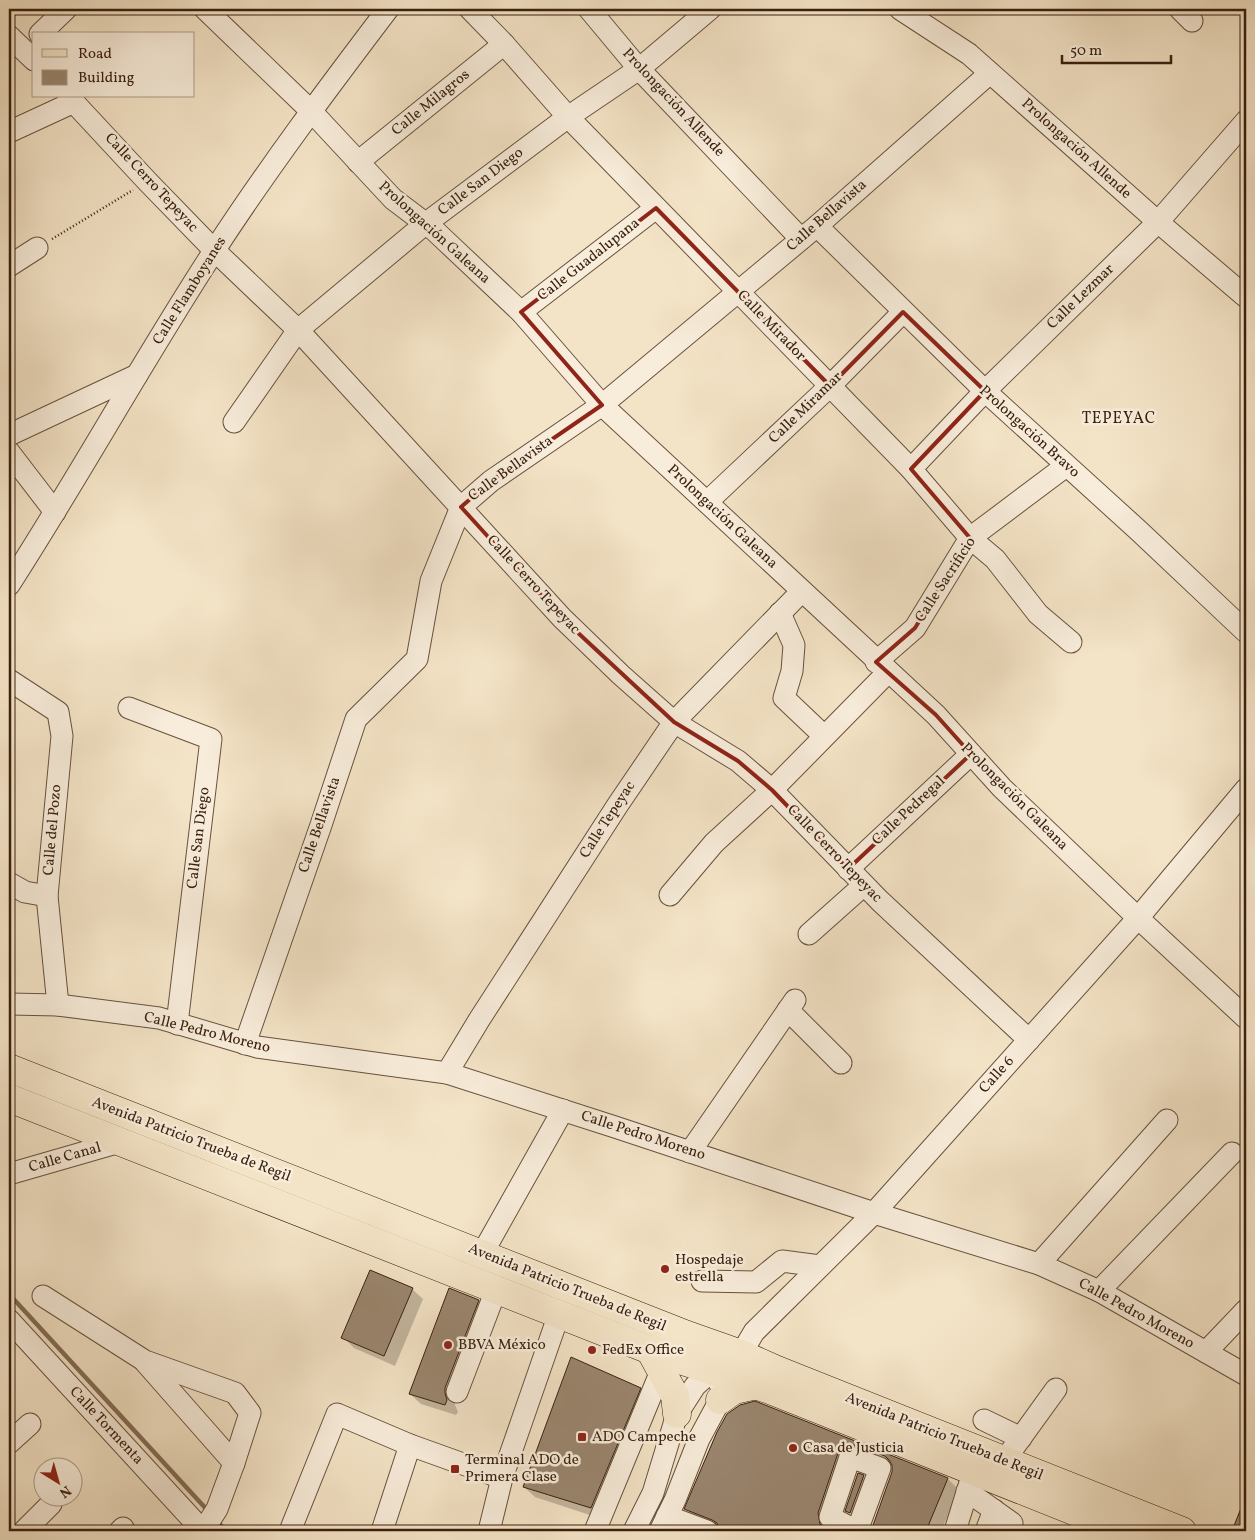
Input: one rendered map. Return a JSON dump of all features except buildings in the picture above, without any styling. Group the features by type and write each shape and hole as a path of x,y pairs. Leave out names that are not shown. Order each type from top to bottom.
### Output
{"main road":[{"name":"Avenida Patricio Trueba de Regil","path":"9,1068 687,1335 741,1354 777,1370 974,1471 1004,1461 1182,1531"},
{"name":"Avenida Patricio Trueba de Regil","path":"9,1098 559,1314 656,1361 715,1373 757,1385 1124,1531"},
{"path":"687,1335 704,1351 715,1367 715,1373"},
{"path":"715,1373 741,1354"},
{"path":"741,1354 740,1366 746,1376 757,1385"},
{"path":"656,1361 675,1396 677,1414"},
{"path":"720,1400 734,1390 757,1385"}],"street":[{"path":"42,32 66,9"},
{"name":"Prolongación Galeana","path":"205,9 311,111 393,199 425,224 521,312 602,405 882,667 936,715 1002,788 1246,1018"},
{"name":"Calle Flamboyanes","path":"9,585 56,512 214,250 311,111 388,9"},
{"name":"Calle Mirador","path":"470,9 504,44 568,117 911,469 970,538 995,559 1038,614 1072,642"},
{"name":"Prolongación Allende","path":"589,9 639,69 809,233"},
{"name":"Calle San Diego","path":"234,422 298,330 425,224 568,117 639,69 710,9"},
{"name":"Prolongación Allende","path":"900,9 969,54 1158,222 1246,297"},
{"name":"Calle Milagros","path":"358,162 504,44"},
{"name":"Calle Bellavista","path":"245,1044 356,719 417,659 431,580 461,507 491,481 602,405 809,233 990,73"},
{"path":"9,132 71,99"},
{"name":"Calle Cerro Tepeyac","path":"71,99 214,250 298,330 562,618 621,675 674,722 738,761 772,790 864,885 1029,1040"},
{"name":"Calle Lezmar","path":"911,469 985,392 1158,222 1246,121"},
{"name":"Calle Guadalupana","path":"521,312 656,208"},
{"name":"Prolongación Bravo","path":"809,233 903,312 985,392 1201,588 1246,632"},
{"path":"9,266 37,248"},
{"name":"Calle Miramar","path":"707,502 830,386 903,312"},
{"path":"9,435 137,375"},
{"path":"9,452 56,512"},
{"name":"Calle Sacrificio","path":"670,895 714,843 772,790 824,736 915,628 970,538 1066,466"},
{"name":"Calle Tepeyac","path":"447,1073 617,806 674,722 802,591"},
{"path":"780,613 794,645 792,671 784,698 824,736"},
{"name":"Calle del Pozo","path":"9,680 58,712 62,736 47,896 58,1005"},
{"name":"Calle San Diego","path":"130,708 211,739 177,1024"},
{"name":"Calle Pedregal","path":"848,869 971,754"},
{"name":"Calle 6","path":"741,1354 754,1332 874,1213 1029,1040 1138,918 1246,789"},
{"path":"9,883 25,892 47,896"},
{"path":"809,934 864,885"},
{"name":"Calle Pedro Moreno","path":"9,1004 58,1005 159,1018 257,1047 447,1073 874,1213 1039,1264 1099,1291 1246,1375"},
{"path":"690,1152 791,1005 841,1063"},
{"path":"482,1254 563,1110"},
{"path":"1039,1264 1167,1120"},
{"name":"Calle Canal","path":"9,1174 120,1142"},
{"path":"1099,1291 1232,1153"},
{"path":"702,1281 756,1282 782,1261 820,1266"},
{"path":"457,1392 496,1290"},
{"path":"43,1296 145,1361 235,1393 250,1413 218,1509 203,1531"},
{"path":"1206,1352 1246,1310"},
{"path":"490,1531 502,1478 559,1314"},
{"name":"Calle Tormenta","path":"9,1320 203,1531"},
{"path":"145,1361 234,1463"},
{"path":"595,1531 656,1361"},
{"path":"634,1531 653,1493 677,1414 694,1386 704,1378 715,1373 722,1389 720,1400 699,1439 667,1516"},
{"path":"1004,1461 1056,1389"},
{"path":"290,1531 337,1414 410,1445 502,1478"},
{"path":"984,1420 1021,1438"},
{"path":"9,1443 30,1424"},
{"path":"850,1457 880,1468 858,1531 830,1517 850,1457 861,1426"},
{"path":"382,1531 410,1445"},
{"path":"974,1471 994,1510 1012,1523 1009,1531"},
{"path":"955,1531 974,1471"},
{"path":"653,1493 667,1516 707,1531"},
{"path":"24,1531 47,1508"},
{"path":"986,1531 994,1510"}],"path":[{"path":"37,248 147,181"}],"highlighted area":[{"path":"656,208 830,386 903,312 985,391 911,469 970,538 915,628 876,662 936,715 971,754 848,869 772,790 738,761 674,722 562,618 461,507 491,481 602,405 521,312"}],"waterway":[{"path":"9,1294 209,1512"},
{"path":"216,1520 226,1531"}],"place":[{"name":"Hospedaje estrella","path":"665,1269"},
{"name":"BBVA México","path":"448,1345"},
{"name":"FedEx Office","path":"592,1350"},
{"name":"ADO Campeche","path":"582,1437"},
{"name":"Casa de Justicia","path":"793,1448"},
{"name":"Terminal ADO de Primera Clase","path":"455,1469"}],"district":[{"name":"TEPEYAC","path":"1119,419"}]}
